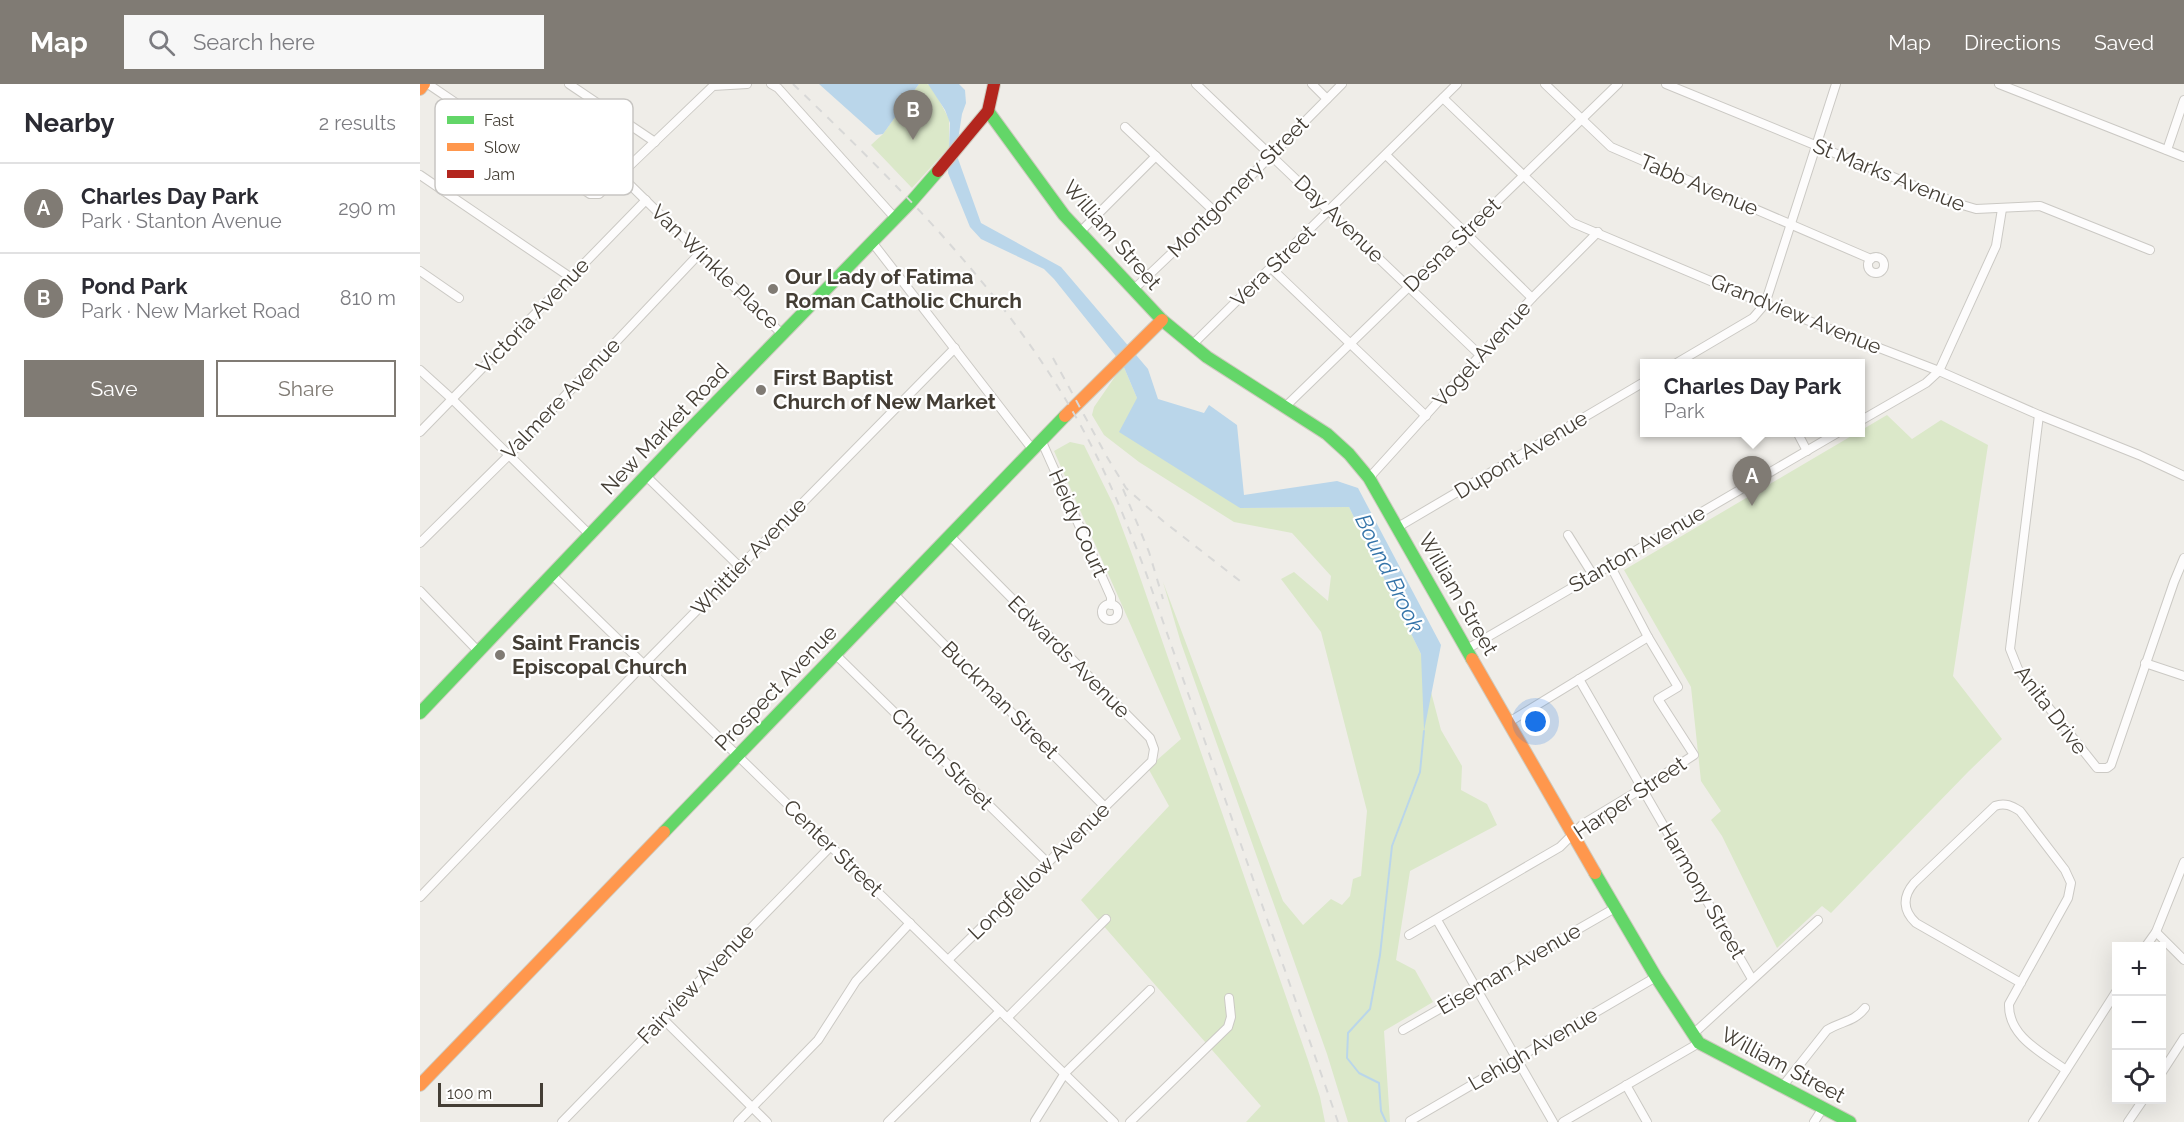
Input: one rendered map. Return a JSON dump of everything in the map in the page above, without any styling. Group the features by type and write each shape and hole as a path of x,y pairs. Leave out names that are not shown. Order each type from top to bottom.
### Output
{"street":[{"path":"420,89 426,84 448,99"},
{"path":"569,84 591,99"},
{"path":"633,163 712,85 747,84"},
{"path":"771,84 778,88 817,130 895,218"},
{"path":"988,111 994,84"},
{"name":"Day Avenue","path":"1196,84 1481,356"},
{"path":"1312,84 1327,99"},
{"name":"Montgomery Street","path":"1133,290 1215,212 1342,84"},
{"name":"Vera Street","path":"1191,346 1457,84"},
{"name":"Tabb Avenue","path":"1545,84 1611,147 1871,259"},
{"name":"Desna Street","path":"1286,406 1618,84"},
{"name":"St Marks Avenue","path":"1666,84 1959,204 1976,209 2040,206 2150,250"},
{"path":"1682,359 1753,318 1765,304 1836,84"},
{"path":"2001,84 2184,157"},
{"name":"Grandview Avenue","path":"1443,98 1573,223 1765,304 1939,371 2039,416 2139,454 2184,476"},
{"path":"2167,150 2184,100"},
{"name":"New Market Road","path":"420,713 895,218 958,150 988,111"},
{"name":"William Street","path":"988,111 1079,233 1162,320 1191,346 1327,434 1369,477 1614,908 1696,1039 1850,1122"},
{"path":"633,127 655,142"},
{"path":"1125,127 1215,212"},
{"path":"1386,155 1532,298"},
{"path":"1079,233 1156,156"},
{"path":"420,175 435,185"},
{"name":"Van Winkle Place","path":"633,188 783,335"},
{"path":"449,195 570,277"},
{"name":"Victoria Avenue","path":"420,432 646,200"},
{"path":"1865,418 1926,383 1939,371 1996,246 2002,209"},
{"name":"Vogel Avenue","path":"1369,477 1532,298 1598,232"},
{"name":"Heidy Court","path":"872,242 955,348 1038,446 1111,597 1112,605"},
{"name":"Valmere Avenue","path":"420,543 509,454 700,253"},
{"path":"1271,268 1426,416"},
{"path":"420,271 459,298"},
{"name":"Prospect Avenue","path":"420,1085 1162,320"},
{"name":"Whittier Avenue","path":"420,897 643,665 955,348"},
{"path":"420,370 590,535"},
{"name":"Dupont Avenue","path":"1398,527 1640,384"},
{"name":"Anita Drive","path":"2039,416 2009,640 2013,660 2092,764 2102,769 2111,765 2145,663 2184,558"},
{"path":"1800,437 1807,451"},
{"name":"Stanton Avenue","path":"1467,649 1831,437"},
{"path":"646,476 740,567"},
{"path":"1568,535 1593,575"},
{"name":"Edwards Avenue","path":"950,537 1150,738 1154,748 1152,761 1130,783"},
{"path":"1509,722 1648,637 1610,565"},
{"name":"Center Street","path":"552,575 1114,1122"},
{"path":"420,591 478,651"},
{"name":"Buckman Street","path":"894,594 1105,807"},
{"name":"Harper Street","path":"1409,935 1560,847 1584,824 1694,755 1658,699 1678,687 1648,637"},
{"name":"Church Street","path":"836,655 1048,863"},
{"path":"2145,663 2184,676"},
{"name":"Harmony Street","path":"1579,680 1752,979"},
{"name":"Longfellow Avenue","path":"948,960 1130,783"},
{"path":"2021,983 1916,922 1911,917 1905,902 1914,883 1995,806 2002,804 2020,811 2065,870 2071,883 2068,898 2021,983 2009,1004 2008,1017 2014,1029 2024,1039 2066,1070"},
{"name":"Fairview Avenue","path":"562,1122 831,846"},
{"path":"2149,942 2156,932 2184,862"},
{"name":"Eiseman Avenue","path":"1403,1030 1614,908"},
{"path":"1007,1018 1106,919"},
{"path":"1437,920 1552,1122"},
{"path":"1563,1122 1626,1085 1696,1039 1752,979 1818,920"},
{"path":"738,1122 818,1040 856,981 910,923"},
{"path":"2156,932 2184,960"},
{"name":"Lehigh Avenue","path":"1410,1120 1656,977"},
{"path":"1035,1121 1065,1074 1150,990"},
{"path":"2033,1122 2113,996"},
{"path":"1130,1122 1228,1027 1231,1017 1229,998"},
{"path":"1782,1087 1827,1030 1853,1020 1865,1008"},
{"path":"888,1122 1000,1011"},
{"path":"662,1018 767,1122"},
{"path":"2166,1066 2184,1038"},
{"path":"1626,1085 1647,1122"},
{"path":"2128,1122 2140,1104"},
{"path":"1814,1122 1823,1108"}],"green space":[{"path":"919,84 932,87 949,119 949,147 912,188 871,145 883,134"},
{"path":"1123,365 1137,398 1240,508 1349,507 1421,654 1441,730 1462,766 1461,790 1487,804 1497,825 1410,871 1396,960 1415,970 1433,1002 1384,1031 1390,1122 1348,1122 1327,1054 1181,643 1163,582 1283,901 1303,925 1331,899 1342,905 1350,896 1353,879 1361,876 1367,811 1321,632 1281,579 1294,572 1328,601 1331,576 1292,533 1234,522 1139,462 1104,435 1092,415 1094,407"},
{"path":"1887,415 1912,439 1941,420 1988,445 1953,676 2002,739 1831,913 1822,906 1777,948 1722,836 1711,820 1721,811 1701,781 1691,687 1624,570 1850,437 1865,437 1865,428"},
{"path":"1070,442 1084,445 1114,506 1308,1060 1325,1122 1246,1122 1261,1106 1081,900 1169,806 1148,768 1181,739 1054,451"}],"water":[{"path":"819,84 919,84 883,134 876,135"},
{"path":"928,84 959,84 965,90 966,103 956,153 981,223 1061,267 1148,369 1158,399 1204,413 1209,405 1237,425 1244,495 1337,481 1358,488 1441,645 1424,731 1421,654 1349,507 1240,508 1119,432 1137,398 1123,365 1044,269 981,239 970,227 948,173 950,123 945,110"}],"waterway":[{"name":"Bound Brook","path":"1386,1122 1381,1111 1379,1083 1359,1073 1347,1058 1348,1033 1370,1009 1380,955 1392,846 1420,772 1424,731"}],"railway":[{"path":"793,84 908,198 980,279 1045,366 1084,431 1113,491 1146,573 1338,1122"},
{"path":"1053,358 1126,488 1163,521 1240,581"},
{"path":"1123,489 1149,552 1163,599"}],"traffic: fast":[{"path":"988,111 1064,215 1162,320 1207,357 1327,434 1349,454 1369,478 1472,659"},
{"path":"420,713 694,425 911,202 938,171"},
{"path":"664,832 1065,416"},
{"path":"1595,873 1656,977 1699,1043 1850,1122"}],"traffic: slow":[{"path":"420,89 424,84"},
{"path":"1065,416 1162,320"},
{"path":"1472,659 1595,873"},
{"path":"420,1085 664,832"}],"traffic: jam":[{"path":"938,171 988,111 994,84"}],"place":[{"name":"Pond Park","path":"913,140"},
{"name":"Our Lady of Fatima Roman Catholic Church","path":"773,289"},
{"name":"First Baptist Church of New Market","path":"761,390"},
{"name":"Charles Day Park","path":"1752,506"},
{"name":"Saint Francis Episcopal Church","path":"500,655"}]}
